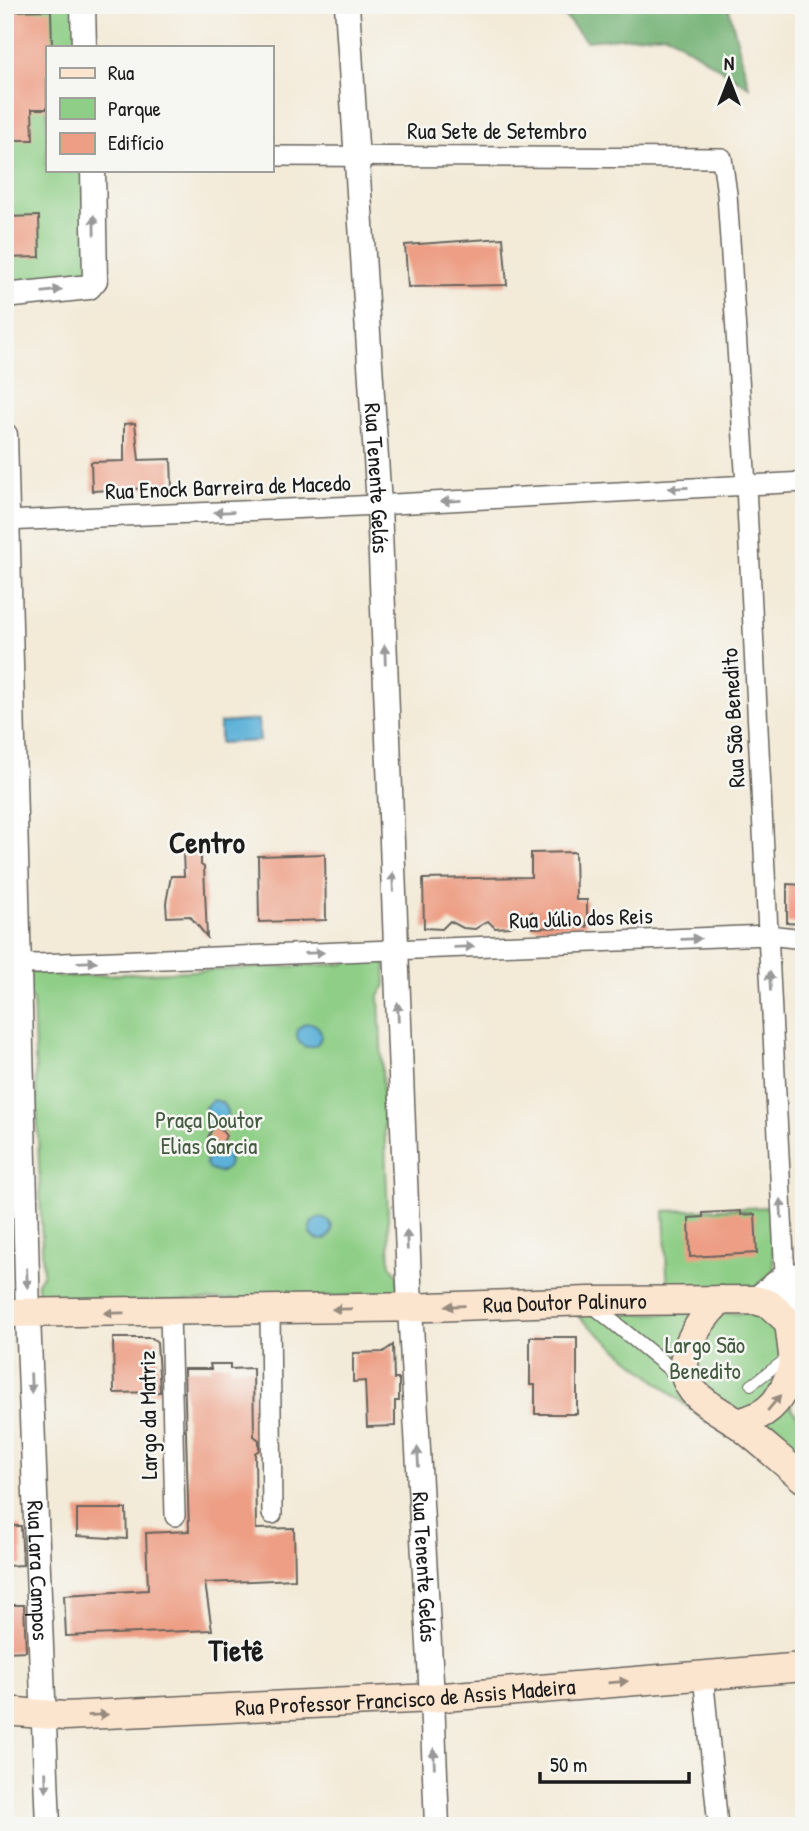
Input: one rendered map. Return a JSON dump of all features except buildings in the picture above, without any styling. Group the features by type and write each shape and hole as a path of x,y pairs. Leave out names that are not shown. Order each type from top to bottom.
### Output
{"main road":[{"name":"Rua Doutor Palinuro","path":"410,1308 589,1301 720,1300"},
{"path":"804,1392 789,1322 769,1304 755,1300 720,1300 702,1318 694,1332 685,1365 687,1383 695,1394 736,1423 804,1479"},
{"path":"17,1314 410,1308"},
{"path":"736,1423 755,1420 766,1413 787,1386 797,1356"},
{"name":"Rua Professor Francisco de Assis Madeira","path":"5,1711 44,1716 432,1698 804,1667"}],"street":[{"path":"83,5 85,46"},
{"name":"Rua Tenente Gelás","path":"347,5 379,505 396,950"},
{"name":"Rua Sete de Setembro","path":"273,156 722,158"},
{"name":"Rua São Benedito","path":"722,158 727,194 746,485 768,935 794,1276"},
{"path":"5,296 89,287 95,280 93,172"},
{"path":"5,435 17,1314"},
{"name":"Rua Enock Barreira de Macedo","path":"6,521 379,505 804,482"},
{"name":"Rua Júlio dos Reis","path":"396,950 768,935 804,939"},
{"path":"12,964 396,950 410,1308"},
{"path":"755,1300 794,1276"},
{"path":"789,1322 794,1276"},
{"path":"589,1301 687,1383"},
{"name":"Rua Tenente Gelás","path":"410,1308 437,1826"},
{"path":"270,1310 272,1514"},
{"name":"Largo da Matriz","path":"170,1312 174,1516"},
{"name":"Rua Lara Campos","path":"17,1314 44,1716 48,1826"},
{"path":"704,1675 718,1826"}],"lane":[{"path":"751,1385 797,1356"}],"green space":[{"path":"5,5 81,5 83,46 46,46 46,172 88,172 92,281 5,288"},
{"path":"555,5 728,5 749,87 666,34 586,41"},
{"name":"Praça Doutor Elias Garcia","path":"354,956 385,959 386,985 379,996 390,1265 398,1275 398,1295 41,1304 37,1282 43,1274 33,1001 26,992 30,972 51,971 60,977 344,964"},
{"path":"771,1207 774,1271 752,1291 668,1295 664,1211"},
{"name":"Largo São Benedito","path":"755,1313 778,1326 792,1388 791,1407 804,1425 804,1464 724,1400 706,1422 575,1314"}],"water":[{"path":"258,720 260,741 220,743 220,723"},
{"path":"309,1023 320,1030 321,1035 314,1046 309,1047 298,1040 297,1035 304,1024"},
{"path":"213,1100 222,1102 227,1111 227,1125 205,1126 205,1107"},
{"path":"228,1147 228,1167 218,1173 210,1170 206,1165 206,1148"},
{"path":"321,1218 329,1221 332,1229 329,1237 321,1240 313,1237 310,1229 313,1221"}],"district":[{"name":"Centro","path":"207,843"},
{"name":"Tietê","path":"236,1651"}]}
